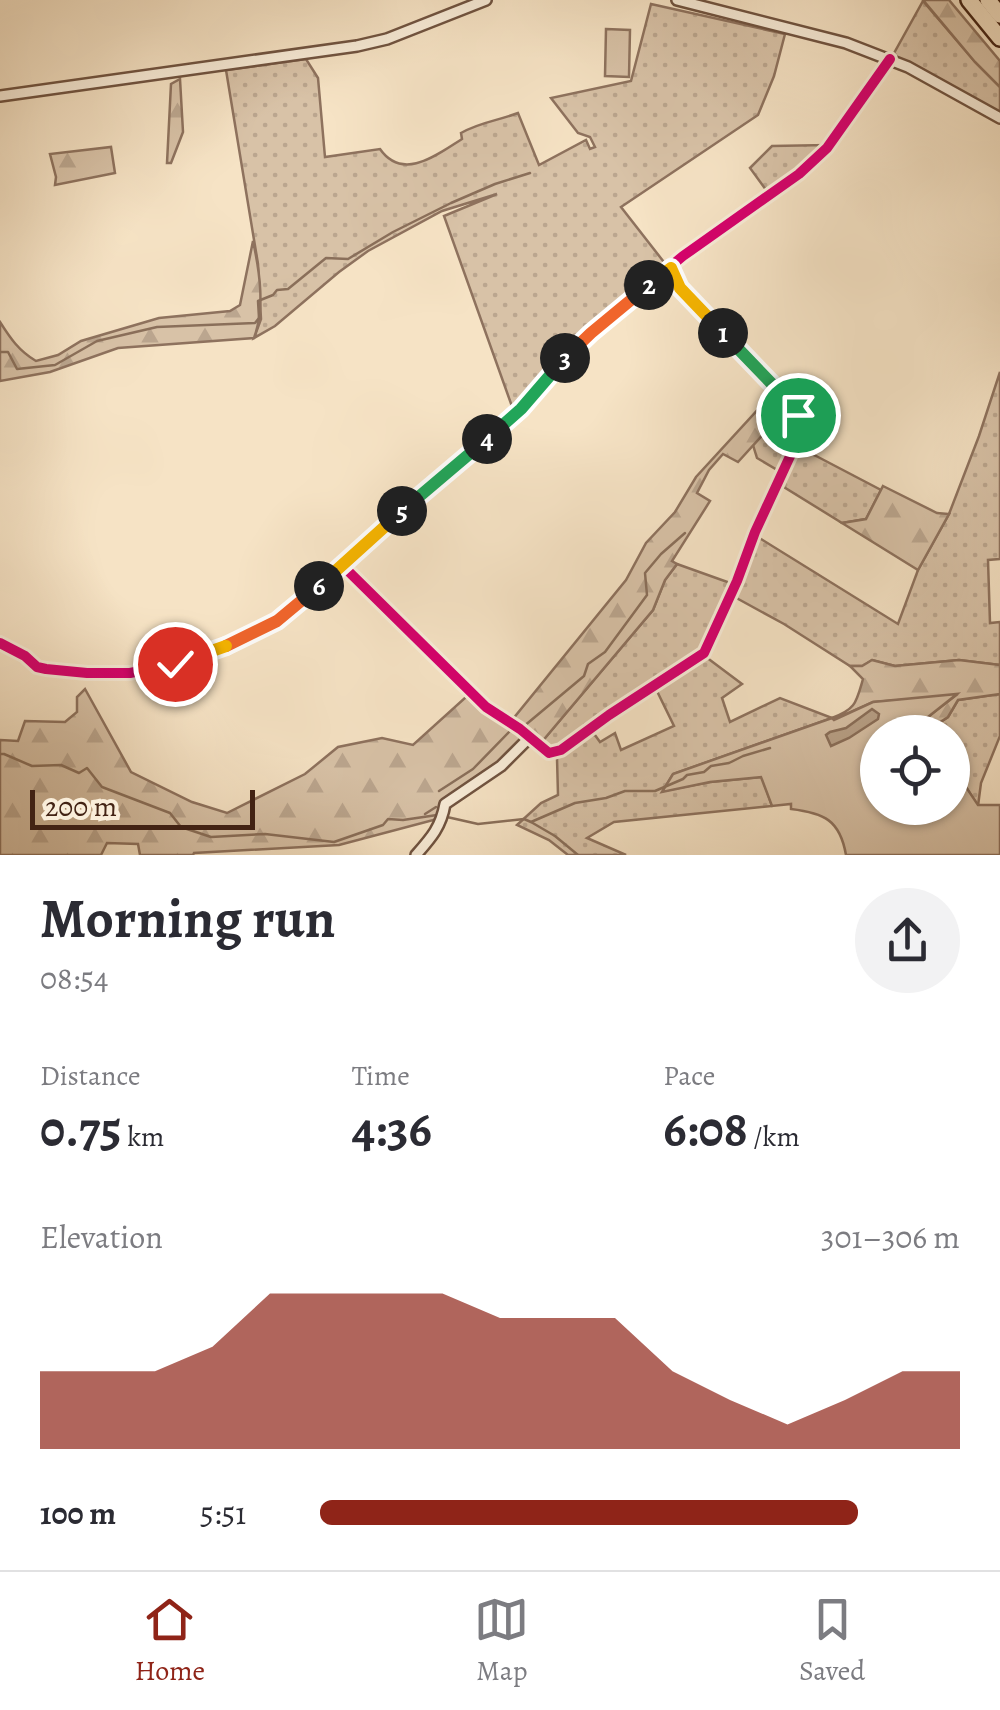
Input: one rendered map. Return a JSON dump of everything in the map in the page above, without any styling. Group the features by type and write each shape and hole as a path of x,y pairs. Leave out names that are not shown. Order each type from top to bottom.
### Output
{"highway":[{"path":"969,0 1000,38"},
{"path":"988,0 1000,15"}],"street":[{"path":"0,96 357,46 387,40 486,0"},
{"path":"677,0 846,42 890,59 1000,118"},
{"path":"0,643 46,670 115,674 158,668 215,651 260,631 300,604 521,409 591,333 720,229 776,193 813,162 846,124 890,59"},
{"path":"342,565 486,707 549,753 561,750 704,654 798,440 801,425 795,408 680,288 671,268"},
{"path":"416,855 434,836 445,804 501,766 529,738"}],"green space":[{"path":"923,0 949,0 1000,61 1000,87 975,62"},
{"path":"923,1 1000,87 1000,114 893,55"},
{"path":"651,4 785,34 774,76 758,115 621,207 667,266 589,331 514,412 444,216 497,194 442,211 368,251 275,326 254,338 261,319 258,264 226,70 306,59 318,78 325,157 380,149 399,163 421,162 462,139 461,133 468,129 518,113 539,165 586,140 590,149 595,147 590,137 578,133 551,98 631,81"},
{"path":"606,29 630,30 629,77 605,76"},
{"path":"180,79 183,132 171,163 167,163 171,84"},
{"path":"826,145 769,194 750,168 772,146"},
{"path":"111,147 115,173 55,185 50,154"},
{"path":"253,241 260,290 254,338 118,348 50,372 0,381 0,322 15,344 36,361 58,355 81,341 159,318 230,311 240,305"},
{"path":"1000,372 1000,559 988,560 990,623 1000,622 1000,665 959,660 895,666 872,660 863,666 850,666 731,595 756,539 761,539 898,624 918,570 949,514"},
{"path":"774,392 789,406 738,462 723,454 709,470 697,493 710,501 672,561 677,564 665,580 653,610 540,744 529,734 500,764 444,803 441,818 339,845 140,855 138,844 107,843 101,855 0,855 0,740 18,741 25,721 65,722 77,712 77,697 85,689 131,772 192,802 227,813 305,774 338,747 382,738 413,745 466,697 508,725 626,580 646,543 675,512 696,477"},
{"path":"789,406 796,431 779,471 757,458 753,445"},
{"path":"799,447 881,490 866,519 842,523 779,484"},
{"path":"883,486 937,513 949,514 918,570 842,523 866,519"},
{"path":"677,564 733,584 700,654 573,740 551,750 540,744 653,610 665,580"},
{"path":"702,657 742,684 722,698 730,722 780,698 832,718 673,774 663,791 762,777 772,806 614,822 587,838 626,855 568,855 549,840 517,825 541,803 558,795 557,758 592,731 600,742 615,733 621,750 674,726 655,687"},
{"path":"872,660 895,666 959,660 1000,665 1000,694 958,700 949,715 930,715 955,696 873,702 833,720 854,704 863,679 850,666 862,666"},
{"path":"957,694 930,715 860,715 860,825 970,825 970,793 978,805 1000,805 1000,855 846,855 840,834 829,820 791,809 791,804 772,806 761,777 662,792 673,774 834,720 873,702"},
{"path":"1000,694 1000,736 981,783 978,806 970,793 970,715 949,715 958,700"}],"water":[{"path":"860,718 860,731 831,746 826,735"}],"waterway":[{"path":"0,352 8,352 17,369 55,365 97,341 157,327 255,323 259,318 258,301 277,290 288,289 326,258 348,259 451,203 530,173"},
{"path":"523,727 584,676 588,664 605,652 647,595 645,573 685,533"},
{"path":"439,791 473,769 511,730"},
{"path":"447,817 478,824 524,819 531,822 575,803 625,791 655,791 711,766 770,748"},
{"path":"0,754 32,766 61,765 79,773 87,768 102,787 170,813 181,827 211,837 265,834 334,842 383,825 388,819 437,815"},
{"path":"425,814 436,807"},
{"path":"531,822 578,855"}],"cycle path":[{"path":"0,643 37,667 130,673 215,651 277,621 521,409 591,333 683,256 799,174 827,148 890,59"},
{"path":"342,565 486,707 549,753 561,750 704,653 801,425 795,408 681,287 671,268"}],"route":[{"path":"175,664 246,638 300,604 521,409 571,351 671,268 680,288 798,415"}]}
